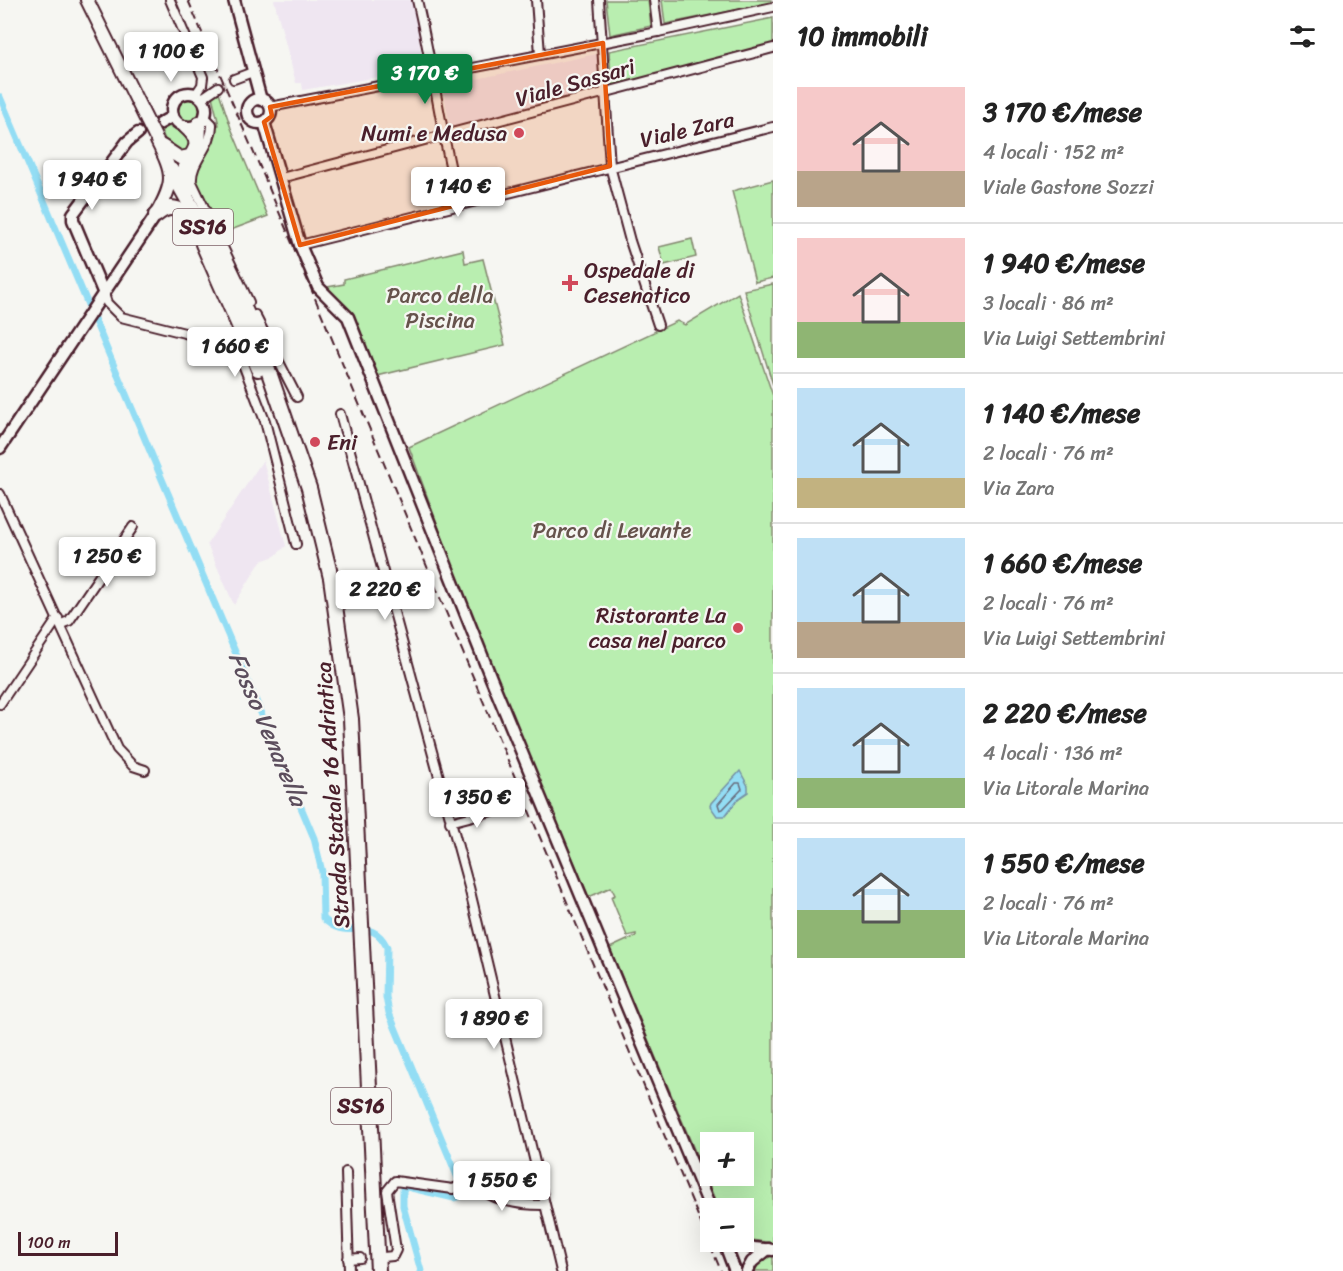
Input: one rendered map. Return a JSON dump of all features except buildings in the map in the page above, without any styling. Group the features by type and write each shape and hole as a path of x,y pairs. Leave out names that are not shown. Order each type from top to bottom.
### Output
{"highway":[{"path":"196,123 198,148 185,175 199,227"},
{"name":"Strada Statale 16 Adriatica","path":"171,170 199,227 276,414 300,490 322,576 342,717 358,917 369,1271"},
{"path":"156,215 164,208 172,207 187,215 199,227"},
{"name":"Strada Statale 16 Adriatica","path":"358,940 378,1271"}],"main road":[{"name":"Strada Statale 16 Adriatica","path":"87,0 153,123 156,139 171,170"},
{"path":"156,139 174,156 190,156 196,145 196,123"},
{"path":"156,215 168,192 171,170"}],"street":[{"path":"170,0 202,78 199,96 206,107 196,123"},
{"path":"234,0 262,102"},
{"path":"417,0 435,76 442,136 459,205"},
{"path":"536,0 540,54"},
{"path":"600,0 610,166 630,241 658,325"},
{"path":"654,0 658,32"},
{"path":"264,122 254,122 247,114 248,107 262,102 435,76 773,7"},
{"path":"244,38 250,73 262,102 270,114 264,122"},
{"name":"Viale Sassari","path":"281,178 773,48"},
{"path":"234,79 250,73"},
{"path":"173,116 172,106 177,97 186,93 199,96 218,87"},
{"path":"153,123 173,116 196,123 212,124 212,134 194,169 194,187 297,397"},
{"path":"264,122 300,244 318,287 348,317 491,678 706,1198"},
{"name":"Viale Zara","path":"300,244 516,193 610,166 773,127"},
{"path":"138,133 127,142 74,214 73,220 103,296 121,317 236,346 265,421 296,544"},
{"path":"0,448 156,215"},
{"path":"340,414 494,988 543,1205 561,1271"},
{"path":"0,494 117,748 133,766 145,770"},
{"path":"59,621 69,621 133,527"},
{"path":"0,704 59,621"},
{"path":"450,822 496,810"},
{"path":"346,1172 349,1271"},
{"path":"383,1257 393,1256 396,1250 388,1186 401,1179 453,1189 470,1181 474,1182 481,1192 498,1198 543,1205"},
{"path":"754,1247 770,1250"},
{"path":"730,1259 749,1266 770,1250"},
{"path":"728,1252 735,1271"},
{"path":"730,1259 734,1252"},
{"path":"348,1259 360,1258"}],"highlighted area":[{"path":"603,43 610,166 300,245 264,122 272,116 270,107"}],"shaded area":[{"path":"274,0 413,0 424,69 303,90 302,83 296,83"},
{"path":"597,54 601,89 450,129 443,86"},
{"path":"263,460 286,546 275,556 261,561 234,605 207,544"}],"green space":[{"path":"606,0 648,0 651,26 610,35"},
{"path":"662,0 771,0 771,3 665,24"},
{"path":"773,18 773,44 612,87 609,51"},
{"path":"219,92 231,128 268,216 220,234 195,183 198,170 214,140 216,126 219,125 212,96"},
{"path":"190,95 200,100 205,110 200,120 190,125 180,120 175,110 180,100"},
{"path":"168,126 189,133 194,146 183,155 168,146 160,128"},
{"path":"773,180 773,278 755,282 732,191"},
{"path":"692,239 696,257 664,265 659,247"},
{"name":"Parco della Piscina","path":"463,250 465,263 483,259 505,345 377,376 353,320 327,287 344,284 344,279"},
{"path":"773,284 773,385 744,290"},
{"name":"Parco di Levante","path":"738,293 773,396 773,1243 754,1240 754,1198 714,1198 709,1186 754,1186 754,1132 700,1132 700,1164 610,948 636,934 627,936 611,897 615,895 611,887 589,897 480,640 409,447 677,321 685,325"},
{"path":"773,1255 773,1271 751,1271 757,1263"}],"water":[{"path":"740,771 748,786 748,792 738,799 725,816 717,816 710,806 711,803"}],"waterway":[{"name":"Fosso Venarella","path":"0,97 314,838 322,872 323,918 341,929 373,932 387,947 386,997 389,1013 463,1190 461,1196 454,1198 403,1186 403,1206 421,1271"}],"tunnel":[{"path":"218,87 234,79"}],"railway":[{"path":"188,0 269,188 721,1271"}],"place":[{"name":"Numi e Medusa","path":"519,133"},
{"name":"Ospedale di Cesenatico","path":"570,283"},
{"name":"Eni","path":"315,442"},
{"name":"Ristorante La casa nel parco","path":"738,628"}]}
